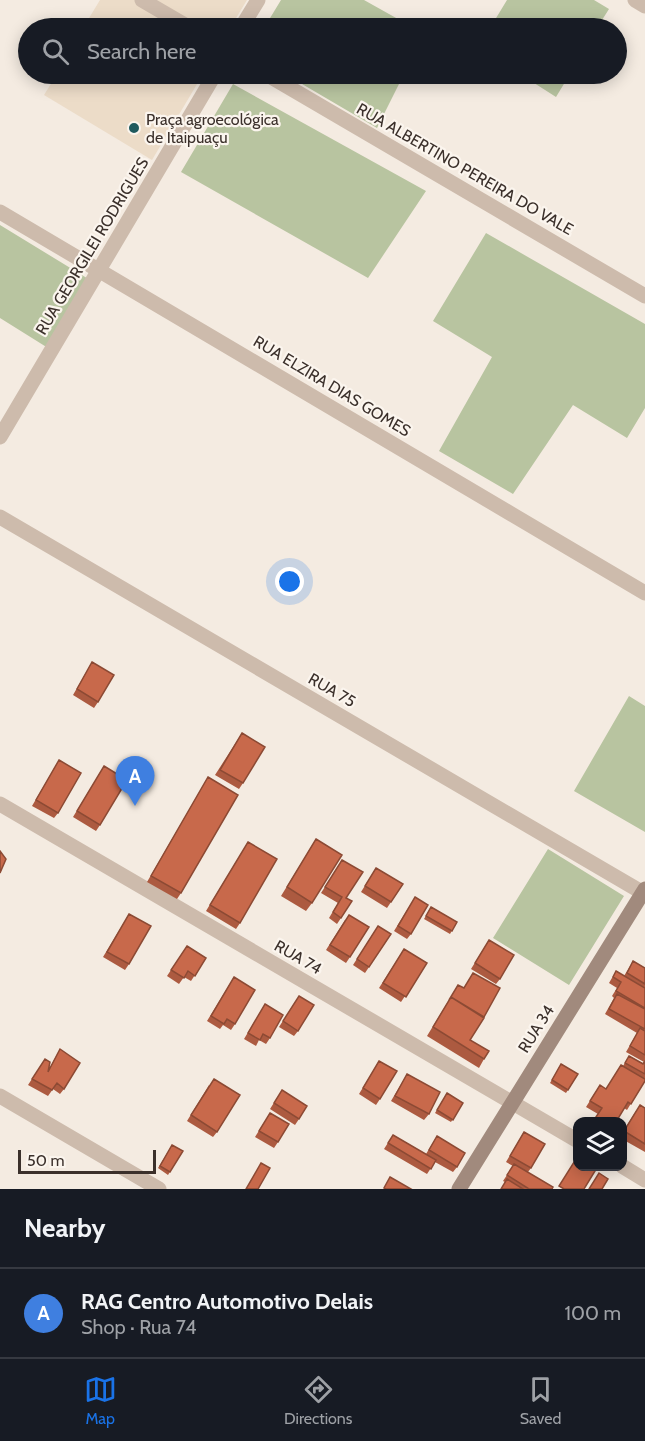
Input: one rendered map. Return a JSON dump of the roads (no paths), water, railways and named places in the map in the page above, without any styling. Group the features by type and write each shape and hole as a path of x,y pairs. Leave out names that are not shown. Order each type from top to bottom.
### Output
{"street":[{"path":"142,0 173,18"},
{"path":"247,18 258,0"},
{"path":"635,0 645,6"},
{"name":"RUA GEORGILEI RODRIGUES","path":"0,437 208,84"},
{"name":"RUA ALBERTINO PEREIRA DO VALE","path":"283,84 645,296"},
{"name":"RUA ELZIRA DIAS GOMES","path":"0,212 645,593"},
{"name":"RUA 75","path":"0,518 644,892"},
{"name":"RUA 74","path":"0,804 573,1138"},
{"name":"RUA 34","path":"459,1189 644,892"},
{"path":"0,1096 159,1189"},
{"path":"627,1170 645,1180"}],"place":[{"name":"Praça agroecológica de Itaipuaçu","path":"134,128"},
{"name":"RAG Centro Automotivo Delais","path":"135,806"}]}
